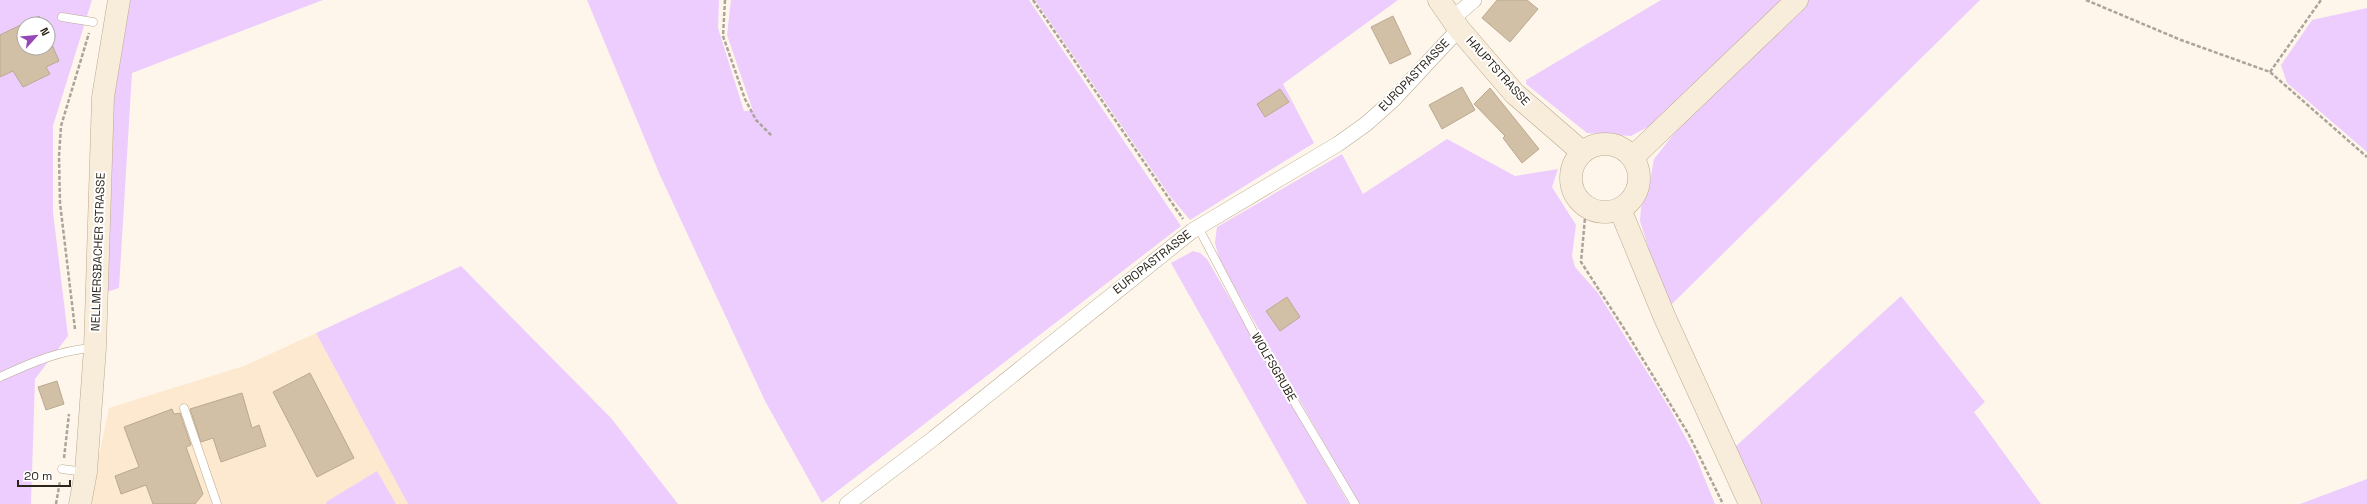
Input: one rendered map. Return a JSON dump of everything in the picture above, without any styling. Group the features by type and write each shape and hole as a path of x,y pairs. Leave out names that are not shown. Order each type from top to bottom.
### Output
{"street":[{"name":"NELLMERSBACHER STRASSE","path":"80,504 86,472 86,348 103,97 119,0"},
{"name":"HAUPTSTRASSE","path":"1439,0 1456,24 1515,94 1582,152"},
{"name":"EUROPASTRASSE","path":"848,504 934,438 1195,229 1338,144 1366,124 1393,100 1474,0"},
{"path":"1633,157 1797,0"},
{"path":"1608,143 1622,148 1633,157 1639,171 1638,186 1632,200 1620,209 1608,212 1596,212 1586,206 1575,195 1570,180 1573,164 1582,152 1594,145 1608,143"},
{"path":"1620,209 1665,318 1750,504"}],"lane":[{"path":"62,17 93,22"},
{"name":"WOLFSGRUBE","path":"1195,229 1257,339 1355,504"},
{"path":"0,377 45,357 86,348"},
{"path":"184,408 217,504"},
{"path":"62,469 86,472"}],"path":[{"path":"725,0 723,36 745,98 756,120 772,136"},
{"path":"1033,0 1195,229"},
{"path":"2086,0 2181,40 2270,72 2367,157"},
{"path":"2270,72 2321,0"},
{"path":"86,348 60,202 59,156 61,126 93,22"},
{"path":"1586,206 1581,262 1625,330 1689,435 1723,504"},
{"path":"56,504 69,410"}],"shaded area":[{"path":"0,0 92,0 53,126 53,212 68,336 35,379 31,504 0,504"},
{"path":"130,0 323,0 132,73 119,288 103,293 111,81"},
{"path":"587,0 719,0 718,28 744,111 753,111 727,35 731,0 1029,0 1181,226 822,503 765,401 659,173"},
{"path":"1035,0 1398,0 1283,84 1314,143 1190,220 1170,196"},
{"path":"1661,0 1781,0 1655,123 1631,136 1587,133 1526,84 1526,80"},
{"path":"1807,0 1980,0 1671,305 1652,260 1640,221 1641,207 1648,192 1654,159 1680,126"},
{"path":"2367,8 2367,152 2287,83 2281,65 2312,20"},
{"path":"1447,139 1515,176 1558,169 1552,187 1576,225 1572,256 1575,267 1598,293 1670,409 1695,455 1715,504 1359,504 1220,262 1215,243 1217,227 1342,154 1363,194"},
{"path":"1193,251 1200,253 1207,259 1349,504 1307,504 1171,263"},
{"path":"461,266 611,418 678,504 408,504 316,333"},
{"path":"1901,296 1985,402 1974,412 2041,504 1760,504 1735,447"},
{"path":"316,333 408,504 89,504 109,408 244,366"},
{"path":"377,471 396,504 327,504 326,502"},
{"path":"2367,479 2367,504 2300,504"}],"building":[{"path":"1497,0 1527,0 1538,9 1510,42 1482,18"},
{"path":"1393,16 1411,54 1390,64 1371,27"},
{"path":"16,27 16,56 56,56 56,54 59,61 46,67 50,74 23,87 13,71 0,77 0,35"},
{"path":"1462,87 1475,110 1442,129 1429,105"},
{"path":"1490,88 1539,149 1522,163 1503,138 1505,136 1474,104"},
{"path":"1280,89 1289,102 1265,117 1257,104"},
{"path":"1287,297 1300,317 1280,331 1266,311"},
{"path":"310,373 354,458 317,477 273,392"},
{"path":"57,381 64,404 46,410 38,387"},
{"path":"242,393 252,428 259,425 266,446 221,462 213,438 201,442 190,409"},
{"path":"172,409 174,414 180,413 191,445 186,447 203,494 195,504 153,504 146,485 121,494 115,476 139,467 124,427"}]}
